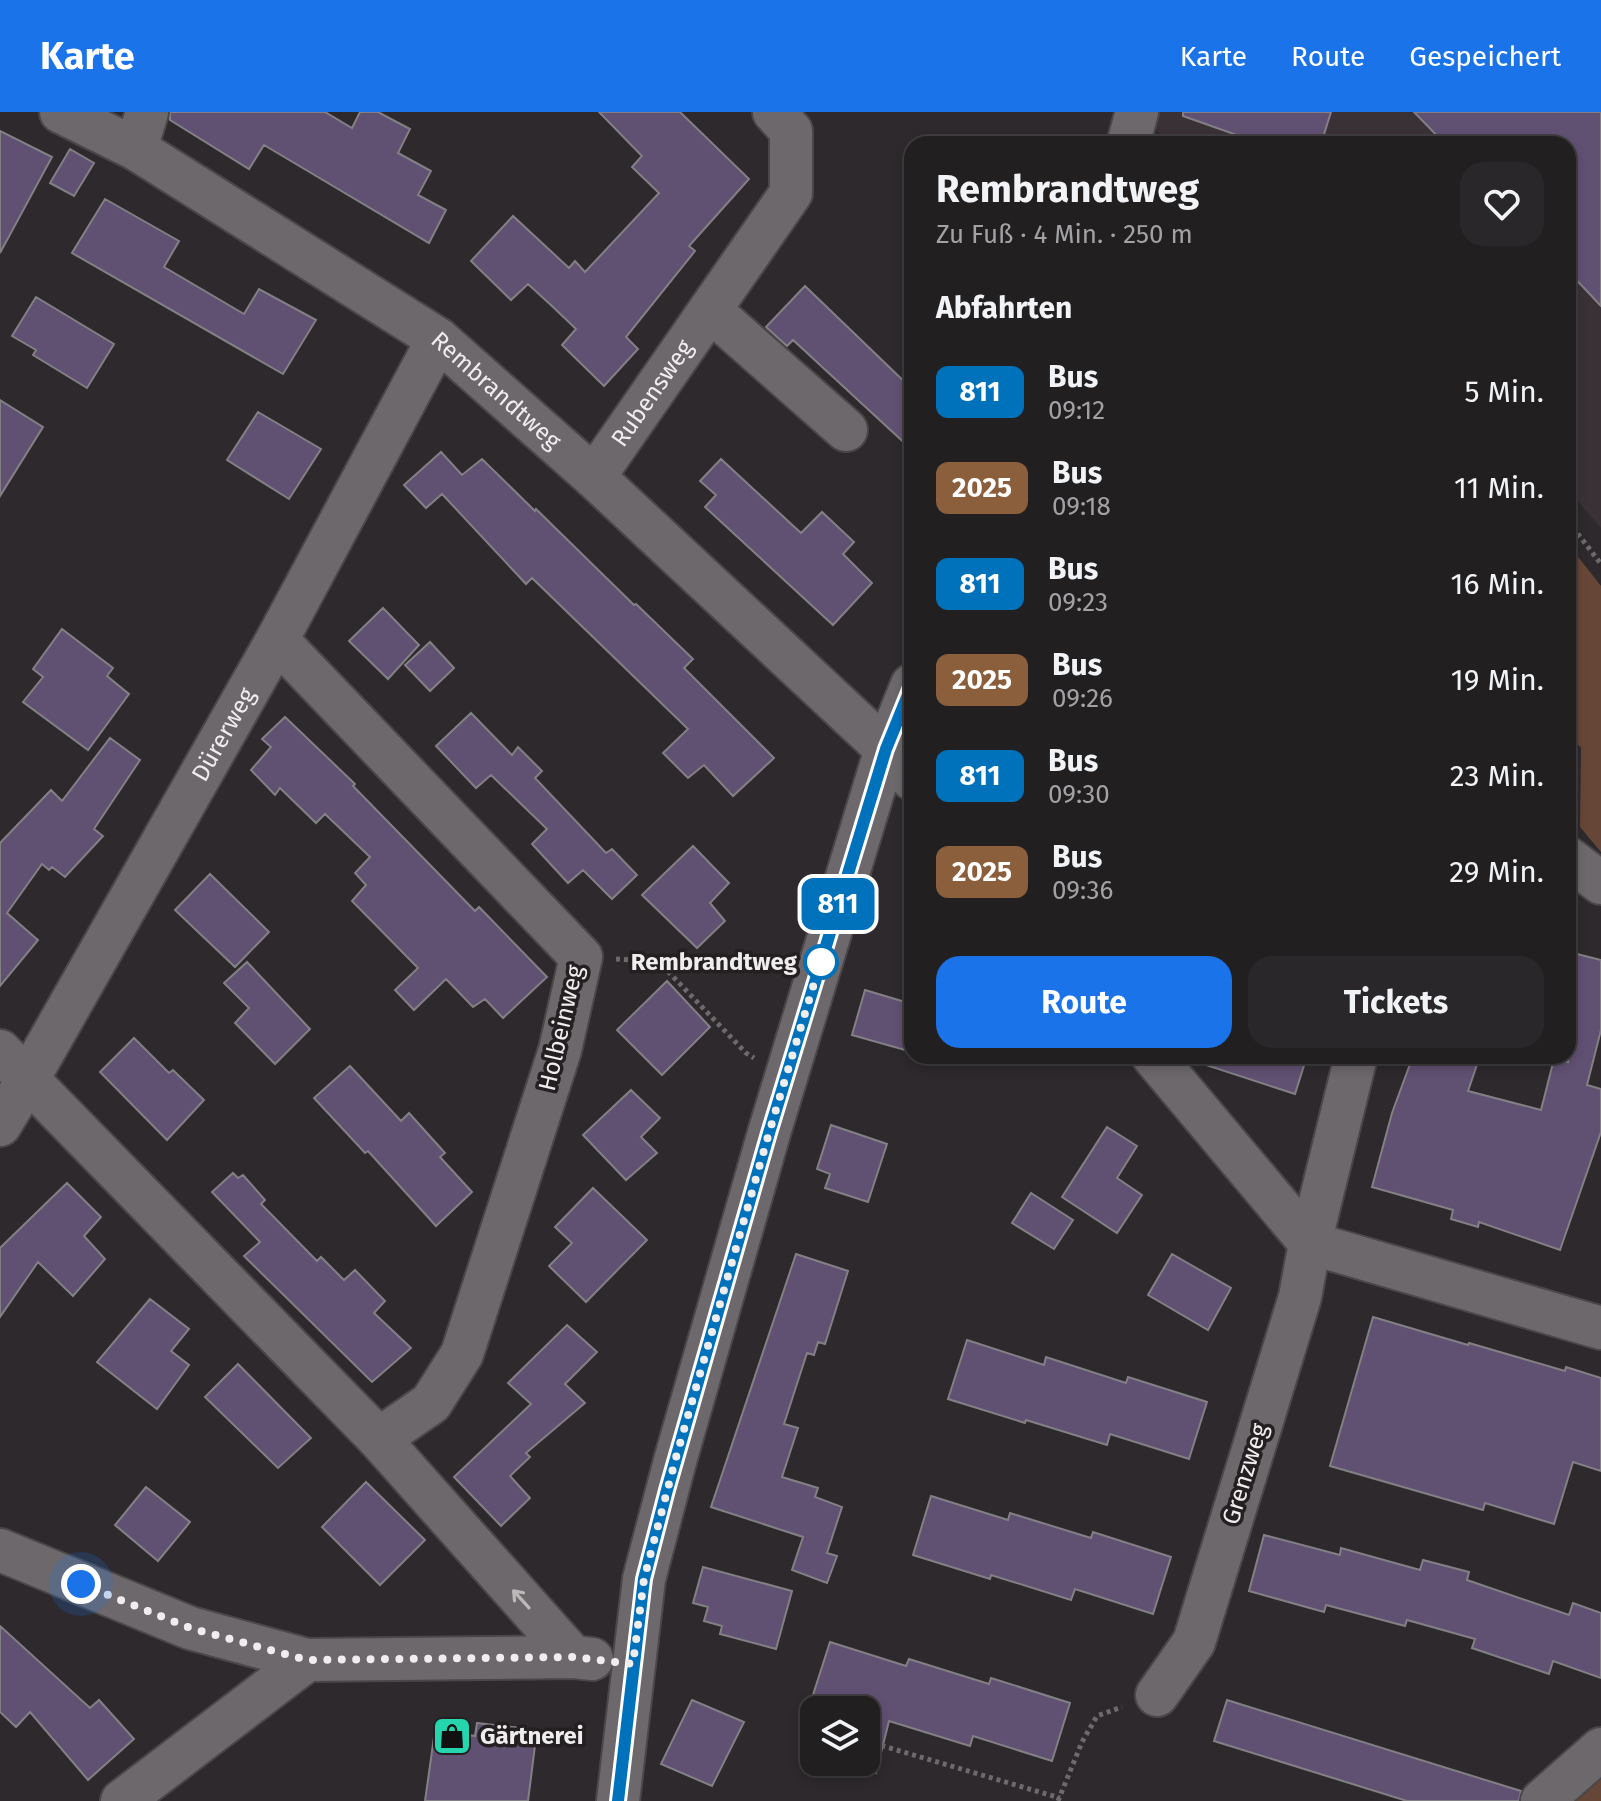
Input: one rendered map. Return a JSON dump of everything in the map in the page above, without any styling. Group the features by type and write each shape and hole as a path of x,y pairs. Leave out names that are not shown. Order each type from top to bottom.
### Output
{"street":[{"name":"Rembrandtweg","path":"61,112 142,130 438,339 594,477 899,764"},
{"name":"Rubensweg","path":"594,477 791,193 791,131 774,112"},
{"path":"1130,136 1137,112"},
{"path":"710,310 846,430"},
{"name":"Dürerweg","path":"0,1125 14,1065 277,640 438,339"},
{"name":"Holbeinweg","path":"277,640 581,957 560,1050 462,1354 431,1403 379,1439"},
{"path":"618,1801 648,1565 786,1076 899,764 904,734"},
{"path":"1576,864 1601,883"},
{"path":"1160,1064 1310,1243 1601,1328"},
{"name":"Grenzweg","path":"1157,1695 1194,1642 1300,1297 1310,1243 1354,1064"},
{"path":"14,1065 379,1439 573,1657"},
{"path":"0,1550 190,1628 307,1660 573,1657 633,1664"},
{"path":"122,1801 307,1660"},
{"path":"1542,1801 1601,1749"}],"path":[{"path":"1576,531 1601,564"},
{"path":"659,962 746,1053 786,1076"},
{"path":"880,1745 1059,1799 1082,1742 1097,1716 1157,1695"}],"shaded area":[{"path":"1157,112 1601,112 1601,528 1576,499 1576,136 1164,136 1152,127"},
{"path":"1576,554 1601,586 1601,852 1580,827 1581,748 1576,742"},
{"path":"1601,1773 1601,1801 1567,1801"}],"building":[{"path":"170,112 325,112 352,128 360,112 378,112 410,129 398,153 431,171 418,195 446,210 429,243 264,145 249,169 170,120"},
{"path":"599,112 680,112 749,179 689,246 695,251 626,337 638,349 604,386 562,345 576,329 553,307 528,284 511,300 471,261 513,216 569,268 575,261 585,272 659,193 632,167 642,156"},
{"path":"1183,112 1331,112 1324,136 1239,136 1183,116"},
{"path":"1414,112 1601,112 1601,306 1576,279 1576,136 1437,136"},
{"path":"0,131 52,157 0,253"},
{"path":"70,149 94,163 74,196 50,183"},
{"path":"105,199 179,241 164,267 244,314 259,289 316,320 283,374 72,253"},
{"path":"805,286 904,381 904,443 793,340 787,346 766,327"},
{"path":"36,297 114,344 87,388 33,355 36,350 12,336"},
{"path":"0,400 43,427 0,496"},
{"path":"258,412 321,449 289,499 227,460"},
{"path":"441,452 462,475 482,459 693,659 684,668 774,758 733,796 704,765 688,778 663,753 688,729 532,578 526,584 442,494 426,508 404,485"},
{"path":"721,459 801,533 822,512 854,542 843,554 872,583 833,625 705,507 716,495 700,481"},
{"path":"383,608 419,645 388,679 349,641"},
{"path":"62,629 113,668 107,676 129,694 88,750 23,702 43,677 33,669"},
{"path":"430,642 454,668 430,691 405,665"},
{"path":"471,713 512,755 518,747 542,771 535,778 606,853 612,849 637,875 612,899 583,870 568,883 532,844 547,829 491,775 476,788 436,746"},
{"path":"285,717 355,784 353,786 475,911 479,907 547,977 503,1018 485,999 473,1007 446,979 414,1010 395,990 418,968 352,901 366,885 355,873 370,857 325,814 316,823 280,788 275,795 251,770 271,747 262,739"},
{"path":"110,738 140,760 94,829 103,836 65,877 42,864 7,913 38,940 0,986 0,843 51,790 62,801"},
{"path":"693,846 729,883 710,903 725,921 697,948 642,895"},
{"path":"210,874 269,932 235,967 175,910"},
{"path":"1576,954 1601,960 1601,1030 1587,1085 1601,1089 1601,1132 1560,1250 1479,1222 1478,1227 1451,1219 1453,1210 1372,1187 1392,1113 1410,1064 1477,1064 1468,1091 1541,1110 1553,1064 1576,1064"},
{"path":"247,962 310,1029 275,1064 235,1023 249,1008 224,983"},
{"path":"667,981 710,1027 662,1075 617,1030"},
{"path":"865,990 904,1002 904,1050 852,1035"},
{"path":"134,1038 169,1073 173,1070 204,1100 167,1140 100,1072"},
{"path":"1203,1064 1304,1064 1295,1094"},
{"path":"350,1066 401,1121 409,1113 445,1153 440,1157 472,1192 436,1226 368,1151 365,1153 314,1098"},
{"path":"631,1090 660,1118 641,1137 657,1153 626,1180 583,1135"},
{"path":"831,1125 887,1144 868,1202 825,1188 830,1174 817,1169"},
{"path":"1107,1127 1137,1146 1117,1178 1142,1195 1117,1233 1062,1197"},
{"path":"233,1173 238,1178 243,1175 265,1200 261,1204 317,1261 321,1257 344,1280 355,1270 385,1301 374,1313 411,1348 372,1382 244,1256 260,1242 212,1192"},
{"path":"67,1183 101,1217 84,1236 105,1259 73,1296 38,1262 0,1317 0,1248"},
{"path":"593,1188 647,1240 586,1302 549,1266 572,1243 555,1227"},
{"path":"1031,1193 1073,1220 1054,1249 1012,1223"},
{"path":"796,1254 848,1271 825,1344 818,1342 814,1355 807,1353 784,1424 798,1428 782,1477 818,1488 815,1497 842,1507 827,1553 837,1556 827,1583 792,1570 803,1537 711,1507"},
{"path":"1172,1254 1231,1288 1208,1330 1148,1295"},
{"path":"150,1299 189,1329 171,1351 189,1365 157,1409 97,1362"},
{"path":"1373,1317 1565,1371 1566,1367 1601,1378 1601,1471 1573,1462 1554,1524 1485,1503 1483,1510 1330,1466"},
{"path":"567,1325 597,1352 565,1384 585,1403 526,1453 530,1457 510,1476 530,1498 501,1526 454,1477 531,1404 508,1383"},
{"path":"967,1340 1044,1365 1046,1357 1126,1383 1128,1377 1207,1402 1189,1459 1110,1434 1107,1445 948,1399"},
{"path":"238,1364 311,1438 278,1468 205,1397"},
{"path":"366,1482 425,1540 380,1585 322,1527"},
{"path":"146,1487 190,1522 158,1561 115,1525"},
{"path":"931,1496 1008,1520 1010,1513 1091,1538 1093,1532 1171,1557 1153,1614 1075,1589 1071,1600 913,1555"},
{"path":"1264,1535 1340,1555 1341,1548 1420,1570 1423,1560 1469,1572 1467,1580 1569,1615 1573,1603 1601,1613 1601,1678 1553,1661 1549,1674 1472,1648 1475,1639 1407,1620 1405,1626 1326,1605 1324,1612 1249,1591"},
{"path":"703,1567 792,1591 776,1649 720,1634 722,1626 704,1621 708,1607 693,1603"},
{"path":"0,1626 90,1708 99,1700 134,1739 88,1780 30,1712 16,1727 0,1712"},
{"path":"830,1642 906,1666 909,1659 989,1684 991,1678 1070,1703 1052,1761 973,1736 970,1746 889,1721 880,1757 880,1696 813,1696"},
{"path":"692,1700 744,1722 712,1786 661,1764"},
{"path":"1227,1700 1521,1791 1519,1801 1407,1801 1214,1741"},
{"path":"477,1723 537,1730 528,1801 425,1801 435,1730 475,1736"}],"bus line":[{"name":"811","path":"618,1801 644,1579 667,1490 769,1133 886,749 904,705"}],"place":[{"name":"Rembrandtweg","path":"821,962"},
{"name":"Gärtnerei","path":"452,1736"}],"route":[{"path":"81,1584 190,1628 307,1660 573,1657 633,1664 644,1579 675,1461 822,957 821,962"}]}
